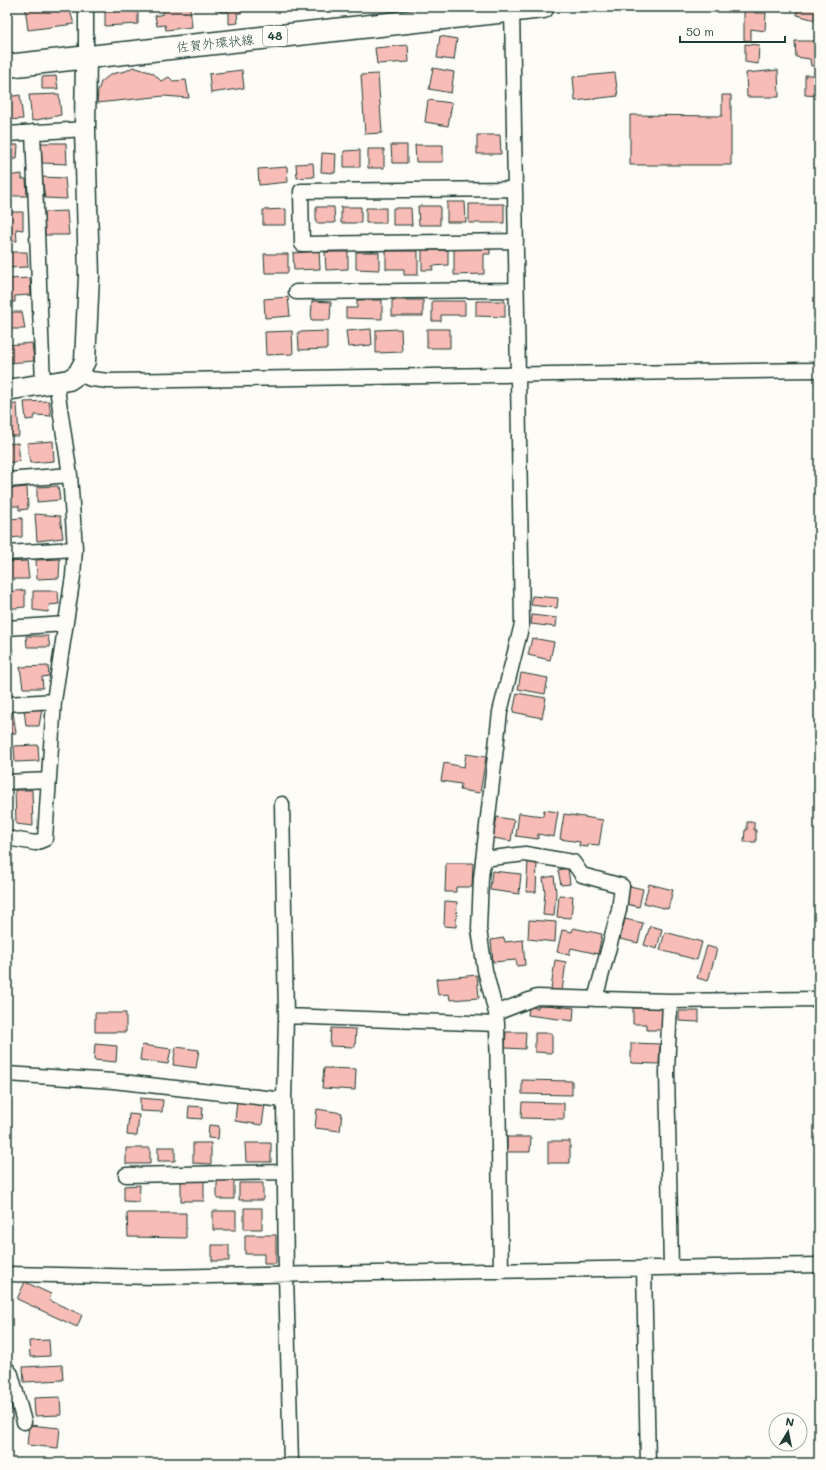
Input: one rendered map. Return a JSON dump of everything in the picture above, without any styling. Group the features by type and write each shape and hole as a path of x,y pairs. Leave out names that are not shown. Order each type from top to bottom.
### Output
{"main road":[{"name":"佐賀外環状線","path":"7,66 513,9 543,7"}],"street":[{"path":"7,390 69,380 78,374 85,361 90,276 85,129 86,7"},
{"path":"501,1271 497,1018 485,970 479,929 481,878 500,712 522,624 517,374 513,9"},
{"path":"7,134 85,129"},
{"path":"7,838 35,843 45,839 54,701 73,576 75,549 70,475 50,383 33,132"},
{"path":"515,189 301,191 302,244 516,241"},
{"path":"296,292 516,290"},
{"path":"78,374 91,379 116,381 282,380 517,374 819,370"},
{"path":"7,480 70,475"},
{"path":"7,554 75,549"},
{"path":"7,628 65,624"},
{"path":"7,704 54,701"},
{"path":"7,782 48,780"},
{"path":"282,804 286,1016 284,1100 286,1275 291,1463"},
{"path":"483,859 525,854 572,862 582,876 622,886 619,910 595,999"},
{"path":"286,1016 497,1018 537,997 670,1001 819,999"},
{"path":"670,1001 668,1072 670,1268"},
{"path":"7,1074 113,1081 284,1100"},
{"path":"126,1175 285,1172"},
{"path":"7,1274 157,1277 819,1265"},
{"path":"644,1268 648,1463"},
{"path":"7,1369 11,1374 24,1422"}],"building":[{"path":"25,7 69,7 74,24 28,30"},
{"path":"105,7 138,7 138,24 105,26"},
{"path":"163,7 190,7 192,27 166,30 165,25 157,26 155,16 163,14"},
{"path":"220,7 241,7 241,13 237,13 238,23 229,24 229,12 220,12"},
{"path":"744,7 756,7 755,13 766,13 765,31 751,29 751,41 744,40"},
{"path":"797,7 819,7 819,21 797,15"},
{"path":"440,36 457,39 454,60 437,58"},
{"path":"795,41 819,41 819,65 811,66 810,59 796,57"},
{"path":"745,44 759,45 758,64 745,62"},
{"path":"408,45 409,62 377,64 375,48"},
{"path":"133,67 153,73 161,81 169,77 173,81 186,80 189,98 164,96 97,103 98,91 101,82 111,74 126,71"},
{"path":"433,68 454,72 451,93 429,89"},
{"path":"242,70 244,88 211,93 209,74"},
{"path":"778,70 779,97 747,97 746,73"},
{"path":"615,73 618,96 575,101 573,77"},
{"path":"378,74 382,133 365,134 361,75"},
{"path":"805,75 819,75 819,96 805,95"},
{"path":"56,76 58,89 42,89 42,77"},
{"path":"59,94 61,115 32,121 29,95"},
{"path":"20,95 23,119 7,120 7,97"},
{"path":"722,95 731,95 731,165 630,165 630,115 722,116"},
{"path":"428,100 452,103 448,126 425,122"},
{"path":"477,135 500,135 501,154 477,154"},
{"path":"41,143 66,143 67,164 42,163"},
{"path":"7,145 18,145 17,159 7,159"},
{"path":"391,145 407,145 407,163 392,163"},
{"path":"415,145 443,145 443,162 416,162"},
{"path":"368,149 384,149 384,168 368,168"},
{"path":"360,150 360,167 344,167 344,151"},
{"path":"322,153 336,154 335,173 321,172"},
{"path":"313,163 314,177 297,178 296,164"},
{"path":"287,167 288,182 259,185 258,169"},
{"path":"22,174 22,179 26,179 27,196 7,196 7,176"},
{"path":"42,177 65,178 67,199 45,198"},
{"path":"447,202 465,202 466,222 447,222"},
{"path":"469,204 504,204 504,223 469,223"},
{"path":"418,206 440,206 440,225 419,225"},
{"path":"316,207 334,207 335,223 316,223"},
{"path":"341,207 361,207 361,223 341,223"},
{"path":"366,208 386,208 386,223 366,223"},
{"path":"393,208 411,208 412,225 393,225"},
{"path":"286,209 286,225 263,225 263,210"},
{"path":"67,211 69,235 45,235 44,212"},
{"path":"7,212 23,212 23,230 16,229 17,241 7,241"},
{"path":"490,248 490,254 484,254 484,274 454,275 454,249"},
{"path":"422,250 448,250 448,265 432,266 433,270 422,270"},
{"path":"319,251 320,269 294,270 293,253"},
{"path":"386,251 418,251 418,275 404,275 404,269 386,269"},
{"path":"7,252 27,252 28,267 7,268"},
{"path":"325,252 348,252 348,269 326,270"},
{"path":"356,252 379,252 379,270 356,269"},
{"path":"264,254 288,254 288,273 265,273"},
{"path":"30,278 31,295 15,296 15,302 7,302 7,279"},
{"path":"288,297 290,316 265,318 264,299"},
{"path":"357,300 382,300 382,319 346,318 346,308 357,308"},
{"path":"392,300 423,300 423,316 392,316"},
{"path":"312,301 331,302 330,320 311,320"},
{"path":"432,301 465,301 465,315 441,315 441,321 432,321"},
{"path":"476,301 505,301 505,317 476,316"},
{"path":"7,312 22,312 25,329 7,329"},
{"path":"371,329 372,345 348,347 346,331"},
{"path":"401,329 402,352 376,353 376,330"},
{"path":"427,329 450,329 450,348 427,348"},
{"path":"292,331 293,354 266,355 265,332"},
{"path":"327,331 327,349 299,350 298,332"},
{"path":"32,343 34,361 8,363 8,345"},
{"path":"49,401 51,416 35,415 34,419 26,420 24,402"},
{"path":"17,404 19,436 7,436 7,405"},
{"path":"53,441 54,461 30,463 27,443"},
{"path":"18,443 20,461 7,463 7,444"},
{"path":"58,486 60,500 37,502 37,487"},
{"path":"27,487 28,509 19,510 19,506 7,506 7,489"},
{"path":"35,514 60,516 63,538 37,541"},
{"path":"22,518 22,537 7,538 7,519"},
{"path":"60,559 59,578 37,579 36,560"},
{"path":"27,561 29,579 7,579 7,562"},
{"path":"25,590 25,607 7,609 7,592"},
{"path":"33,591 58,591 59,604 49,605 48,612 33,610"},
{"path":"532,596 558,598 557,608 531,605"},
{"path":"532,615 557,618 556,627 531,624"},
{"path":"26,636 48,636 50,647 27,647"},
{"path":"532,638 554,642 550,660 528,655"},
{"path":"7,640 11,640 13,659 7,659"},
{"path":"48,666 49,676 42,677 43,688 23,688 20,667"},
{"path":"7,669 9,686 7,686"},
{"path":"521,673 548,678 545,694 518,689"},
{"path":"517,693 546,698 542,718 513,712"},
{"path":"24,709 42,709 39,726 26,726"},
{"path":"7,712 13,712 16,733 7,734"},
{"path":"38,745 39,761 15,762 14,746"},
{"path":"466,754 486,757 480,793 460,790 461,784 441,781 444,763 464,767"},
{"path":"15,790 32,790 33,826 16,824"},
{"path":"7,796 9,814 7,814"},
{"path":"544,810 558,812 554,837 538,834 538,839 516,836 519,813 543,816"},
{"path":"564,814 603,820 599,845 588,844 588,847 579,846 580,842 560,839"},
{"path":"497,817 514,820 511,841 493,838"},
{"path":"747,822 754,822 756,842 744,842"},
{"path":"528,862 537,862 536,892 526,892"},
{"path":"446,863 473,863 472,887 456,887 456,892 445,892"},
{"path":"568,868 570,884 561,885 558,870"},
{"path":"492,871 521,874 519,894 490,890"},
{"path":"554,876 556,892 554,916 543,915 545,892 543,878"},
{"path":"649,884 673,890 668,909 644,903"},
{"path":"630,886 643,889 639,907 626,904"},
{"path":"559,895 573,896 571,918 557,917"},
{"path":"445,901 457,902 456,927 444,926"},
{"path":"625,919 643,923 638,943 620,939"},
{"path":"529,920 556,922 555,942 528,939"},
{"path":"650,926 662,929 657,949 644,945"},
{"path":"573,928 602,934 598,954 571,948 569,955 557,952 562,930 572,932"},
{"path":"665,932 702,942 697,960 660,950"},
{"path":"504,938 505,942 523,940 525,965 517,966 516,960 493,962 491,940"},
{"path":"707,946 717,949 708,981 697,978"},
{"path":"555,960 566,962 562,991 551,989"},
{"path":"477,975 479,998 450,1000 449,994 438,995 436,979"},
{"path":"538,1004 574,1008 573,1021 528,1015 529,1007 538,1008"},
{"path":"633,1008 663,1008 662,1030 647,1030 647,1024 633,1024"},
{"path":"679,1011 699,1011 699,1022 679,1021"},
{"path":"95,1013 126,1013 126,1032 95,1032"},
{"path":"331,1028 356,1029 355,1047 330,1046"},
{"path":"506,1032 526,1032 525,1049 505,1048"},
{"path":"535,1033 552,1033 552,1053 535,1052"},
{"path":"631,1043 660,1044 659,1064 631,1063"},
{"path":"95,1044 117,1046 116,1062 94,1060"},
{"path":"142,1045 171,1049 168,1064 140,1060"},
{"path":"176,1047 199,1050 196,1068 173,1065"},
{"path":"324,1068 356,1069 355,1090 322,1088"},
{"path":"522,1080 572,1081 572,1095 522,1094"},
{"path":"140,1098 163,1100 162,1112 140,1111"},
{"path":"237,1100 265,1104 262,1125 235,1121"},
{"path":"522,1102 564,1103 564,1119 521,1118"},
{"path":"189,1106 203,1107 202,1119 188,1118"},
{"path":"317,1109 342,1113 340,1131 315,1128"},
{"path":"129,1114 139,1115 137,1136 127,1135"},
{"path":"209,1125 219,1126 218,1139 208,1138"},
{"path":"507,1137 531,1137 530,1152 507,1152"},
{"path":"548,1141 570,1141 570,1163 548,1163"},
{"path":"193,1143 211,1143 211,1164 193,1163"},
{"path":"245,1143 271,1143 271,1162 246,1162"},
{"path":"158,1147 175,1147 175,1161 158,1161"},
{"path":"126,1148 150,1148 150,1164 126,1164"},
{"path":"181,1179 204,1179 204,1201 181,1201"},
{"path":"217,1180 234,1180 234,1199 217,1199"},
{"path":"239,1183 263,1183 263,1200 239,1200"},
{"path":"140,1185 139,1202 124,1201 124,1186"},
{"path":"244,1208 262,1208 262,1229 244,1229"},
{"path":"213,1211 236,1211 236,1230 213,1230"},
{"path":"127,1213 186,1213 186,1238 128,1237"},
{"path":"245,1235 276,1235 276,1264 264,1264 264,1254 245,1254"},
{"path":"212,1245 229,1245 229,1261 212,1261"},
{"path":"25,1282 51,1294 49,1300 82,1315 77,1327 17,1299"},
{"path":"49,1340 50,1356 30,1357 29,1341"},
{"path":"62,1365 63,1380 24,1382 23,1367"},
{"path":"7,1391 11,1409 7,1410"},
{"path":"60,1397 61,1415 35,1416 34,1398"},
{"path":"29,1425 60,1428 58,1448 27,1445"}]}
